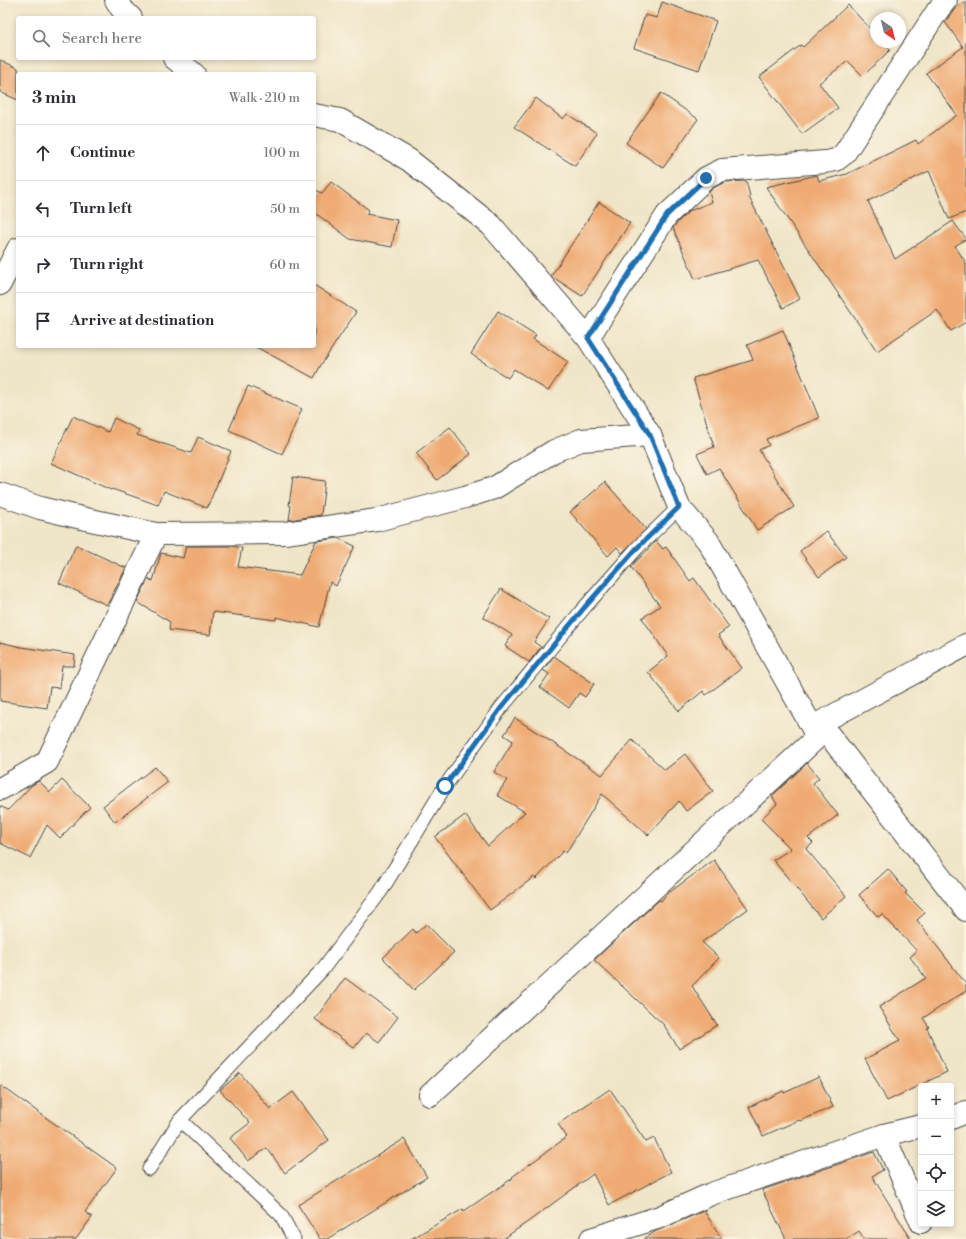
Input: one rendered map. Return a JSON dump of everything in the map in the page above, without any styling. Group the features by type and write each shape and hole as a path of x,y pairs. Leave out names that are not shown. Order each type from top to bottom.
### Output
{"street":[{"path":"116,0 129,16"},
{"path":"588,338 667,215 706,178 722,170 825,162 836,160 844,154 946,0"},
{"path":"176,60 192,72"},
{"path":"316,115 340,120 409,160 491,225 588,338 650,435 679,507 708,540 818,729 966,910"},
{"path":"0,284 16,254"},
{"path":"0,494 40,508 156,534 285,534 377,520 494,488 554,451 581,440 650,435"},
{"path":"0,789 47,762 156,534"},
{"path":"430,1095 818,729 966,645"},
{"path":"954,1117 966,1112"},
{"path":"591,1239 660,1217 711,1194 884,1135 918,1127"},
{"path":"884,1135 918,1216"},
{"path":"923,1227 925,1233 924,1239"}],"lane":[{"path":"149,1169 180,1120 322,970 381,891 445,786 501,708 584,608 637,548 679,507"},
{"path":"180,1120 281,1215 294,1239"}],"building":[{"path":"966,1 966,212 949,219 929,171 868,201 895,259 953,221 966,239 955,246 966,263 966,322 951,331 937,310 877,351 766,187 817,175 819,181 847,174 916,140 918,144 957,115 926,73 963,47 945,22 954,10"},
{"path":"662,2 716,21 699,70 634,48 645,15 657,18"},
{"path":"848,5 870,29 870,48 888,48 890,50 863,76 848,61 819,83 838,108 802,134 759,77 801,45 803,47"},
{"path":"0,60 18,68 18,72 16,72 16,99 0,92"},
{"path":"661,93 698,119 663,168 626,143"},
{"path":"536,98 563,119 567,114 597,133 575,166 514,127"},
{"path":"746,181 749,197 800,299 783,308 758,260 695,279 673,228 689,211 712,202 709,192 713,188 725,182"},
{"path":"331,182 369,210 366,214 397,220 392,247 350,239 316,214 316,190 322,193"},
{"path":"599,202 630,223 582,296 551,276"},
{"path":"316,286 356,312 314,378 258,348 316,348"},
{"path":"498,311 536,335 533,339 568,362 548,391 514,369 508,378 471,354"},
{"path":"783,330 819,418 766,439 769,445 759,450 794,507 757,530 719,468 707,474 697,454 714,447 693,378 753,360 747,345"},
{"path":"248,386 302,409 282,454 229,430"},
{"path":"73,416 108,432 114,418 139,430 137,435 191,453 198,437 231,451 207,508 164,491 158,505 112,489 111,490 51,463"},
{"path":"450,427 471,454 437,480 416,453"},
{"path":"293,477 325,481 321,515 289,520 291,506 289,505"},
{"path":"605,482 646,529 622,553 617,547 608,556 570,512"},
{"path":"826,531 846,557 819,577 800,551"},
{"path":"338,538 355,546 336,586 330,582 319,627 276,617 276,620 213,612 210,635 169,630 170,622 137,602 148,579 153,581 161,553 183,558 186,546 232,546 242,548 238,567 300,575 316,541"},
{"path":"656,541 663,549 666,547 690,581 694,578 729,627 718,635 742,668 706,695 703,691 679,711 648,672 668,656 642,618 660,606 631,567"},
{"path":"76,545 126,568 107,605 59,583"},
{"path":"501,589 549,619 534,642 541,647 529,662 505,646 512,635 483,617"},
{"path":"0,642 21,647 75,655 74,666 62,666 59,688 50,687 47,708 0,701"},
{"path":"554,656 594,684 585,697 579,693 569,708 540,687 549,674 543,670"},
{"path":"515,718 602,775 632,740 665,770 685,754 713,791 686,811 679,801 648,835 602,794 566,853 563,851 536,879 534,877 490,910 435,837 465,815 488,846 525,812 497,795 507,780 494,772 513,741 504,735"},
{"path":"807,763 819,778 813,783 838,815 808,838 813,843 806,849 846,896 821,918 773,860 791,849 761,819 777,804 772,796"},
{"path":"155,767 168,782 115,822 103,806"},
{"path":"62,780 90,807 60,838 47,825 30,858 0,843 0,806 8,810 32,785 39,781 50,792"},
{"path":"714,860 748,909 702,942 719,958 692,986 717,1025 679,1049 664,1025 594,960 659,900 661,901 667,894"},
{"path":"888,869 907,892 905,893 925,913 917,920 966,984 966,991 923,1018 929,1027 927,1028 947,1072 924,1083 918,1083 918,1086 887,1101 865,1059 900,1041 879,1007 926,978 910,957 917,951 882,914 878,917 859,895"},
{"path":"426,924 454,952 414,990 383,958 413,929 416,933"},
{"path":"345,978 398,1017 379,1042 366,1033 354,1048 315,1019"},
{"path":"240,1073 270,1109 293,1092 329,1140 285,1173 267,1148 248,1161 230,1138 250,1123 220,1090"},
{"path":"819,1077 833,1107 763,1136 749,1107 783,1091 784,1093"},
{"path":"0,1085 117,1168 85,1212 92,1217 76,1239 0,1239"},
{"path":"610,1089 646,1142 654,1138 671,1172 609,1205 593,1174 503,1239 411,1239 463,1209 464,1211 513,1178 512,1177 567,1137 558,1124"},
{"path":"404,1139 427,1177 327,1239 320,1239 298,1205"},
{"path":"874,1152 883,1170 872,1176 911,1239 864,1239 859,1231 847,1239 786,1239 762,1190"},
{"path":"704,1211 722,1239 644,1239 656,1231"}],"route":[{"path":"445,786 501,708 584,608 637,548 679,507 650,435 588,338 667,215 706,178"}]}
